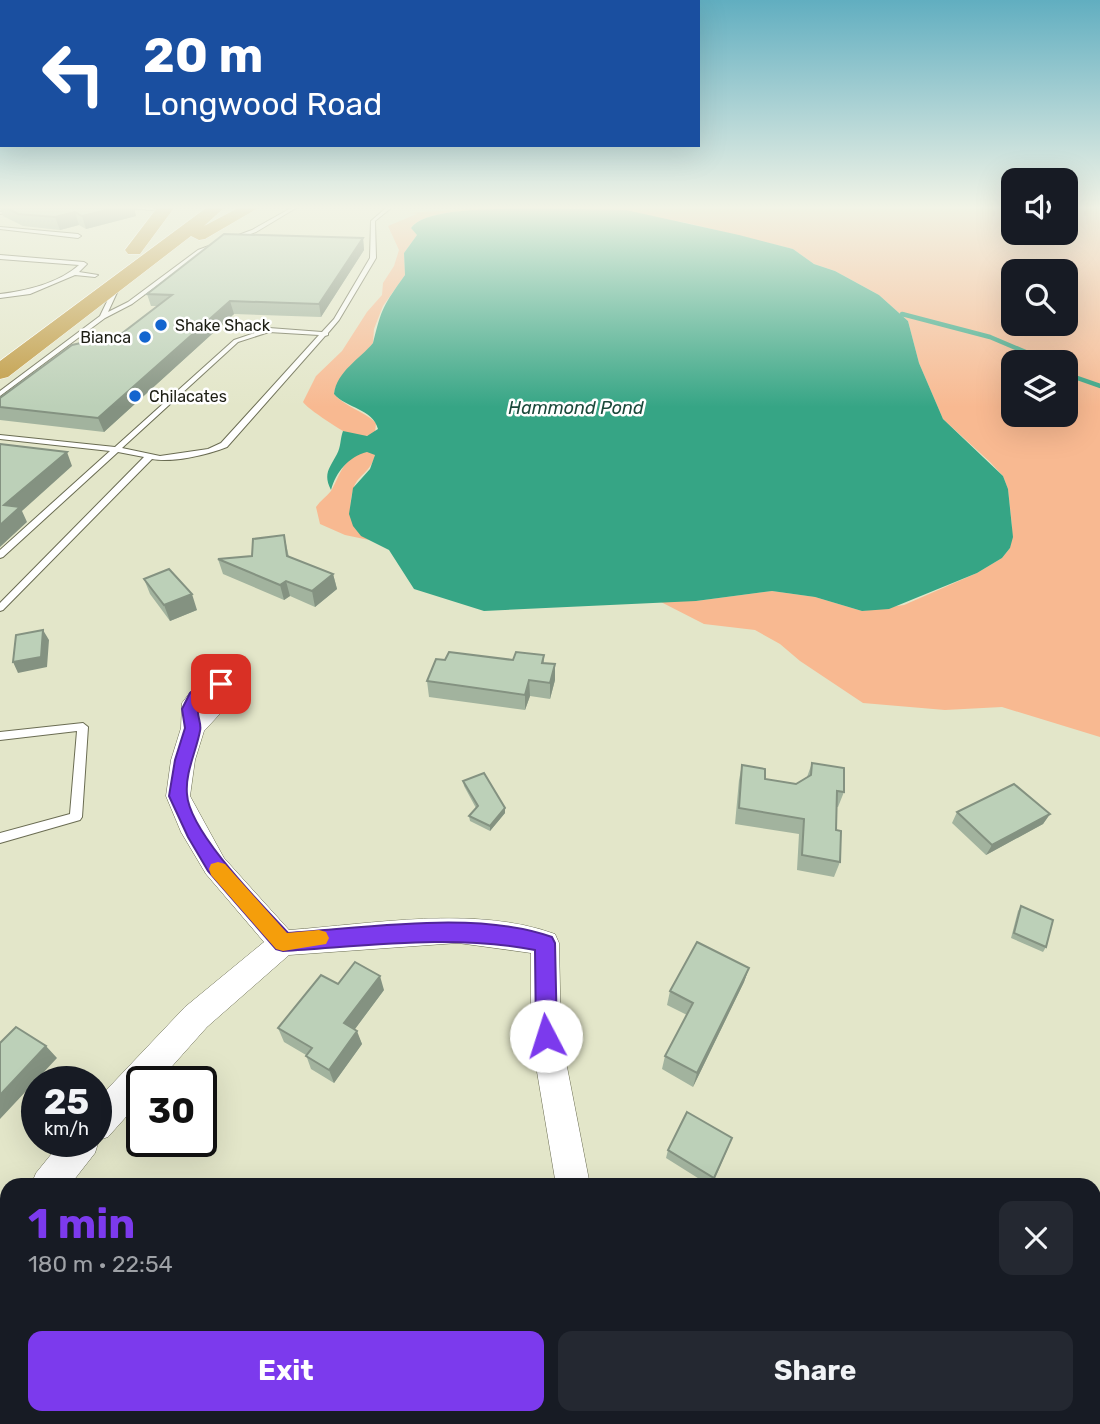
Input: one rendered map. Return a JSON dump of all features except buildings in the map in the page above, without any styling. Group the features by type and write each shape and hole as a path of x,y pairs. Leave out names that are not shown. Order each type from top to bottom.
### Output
{"highway":[{"path":"3,369 131,274"},
{"path":"56,302 95,275"}],"street":[{"path":"193,728 183,760 178,796 194,832 215,866 283,943"},
{"path":"112,1108 196,1017 283,943 458,931 503,934 545,943 546,1036 572,1178"},
{"path":"54,1178 70,1157"}],"lane":[{"path":"0,296 28,293 73,274"},
{"path":"84,274 95,275"},
{"path":"0,394 103,317 130,303 168,274"},
{"path":"0,437 114,449 149,457 202,453 224,445 326,334 363,274"},
{"path":"103,317 119,284"},
{"path":"0,555 114,449 125,445 182,389 242,337 269,330 326,334"},
{"path":"3,369 30,356 61,349"},
{"path":"1,606 149,457"},
{"path":"0,736 83,727 76,817 0,838"}],"shaded area":[{"path":"389,274 405,274 383,306 374,329 373,343 335,388 334,394 338,398 376,423 375,433 353,436 303,402 316,376 342,351 367,312 382,295 383,283"},
{"path":"841,274 1001,274 1001,336 1078,336 1078,274 1100,274 1100,737 1002,707 945,710 863,703 800,661 780,644 755,630 704,624 659,601 696,601 772,591 815,597 862,611 904,605 977,573 1002,558 1010,548 1012,526 1008,489 1003,476 943,419 919,363 908,321 879,295"},
{"path":"372,452 375,455 373,461 356,483 351,502 354,524 369,540 345,535 320,524 316,507 331,491 345,464 356,455"}],"water":[{"name":"Hammond Pond","path":"841,274 879,295 908,321 919,363 943,419 1003,476 1008,489 1013,537 1010,548 1002,558 977,573 889,609 862,611 815,597 772,591 696,601 484,611 414,589 389,550 361,536 353,526 349,514 353,488 370,469 375,455 367,452 349,461 336,477 331,490 327,480 343,431 367,436 378,429 371,417 334,394 344,372 373,343 384,307 405,275"}],"waterway":[{"path":"905,315 902,314 990,337 1021,350"},
{"path":"1078,378 1100,386"}],"slow traffic":[{"path":"218,869 283,943 319,938"}],"place":[{"name":"Shake Shack","path":"161,325"},
{"name":"Bianca","path":"145,337"},
{"name":"Chilacates","path":"135,396"}],"route":[{"path":"221,684 209,686 196,697 190,709 189,719 193,728 183,760 178,796 194,832 215,866 283,943 296,940 458,931 496,934 545,943 546,1036"}]}
